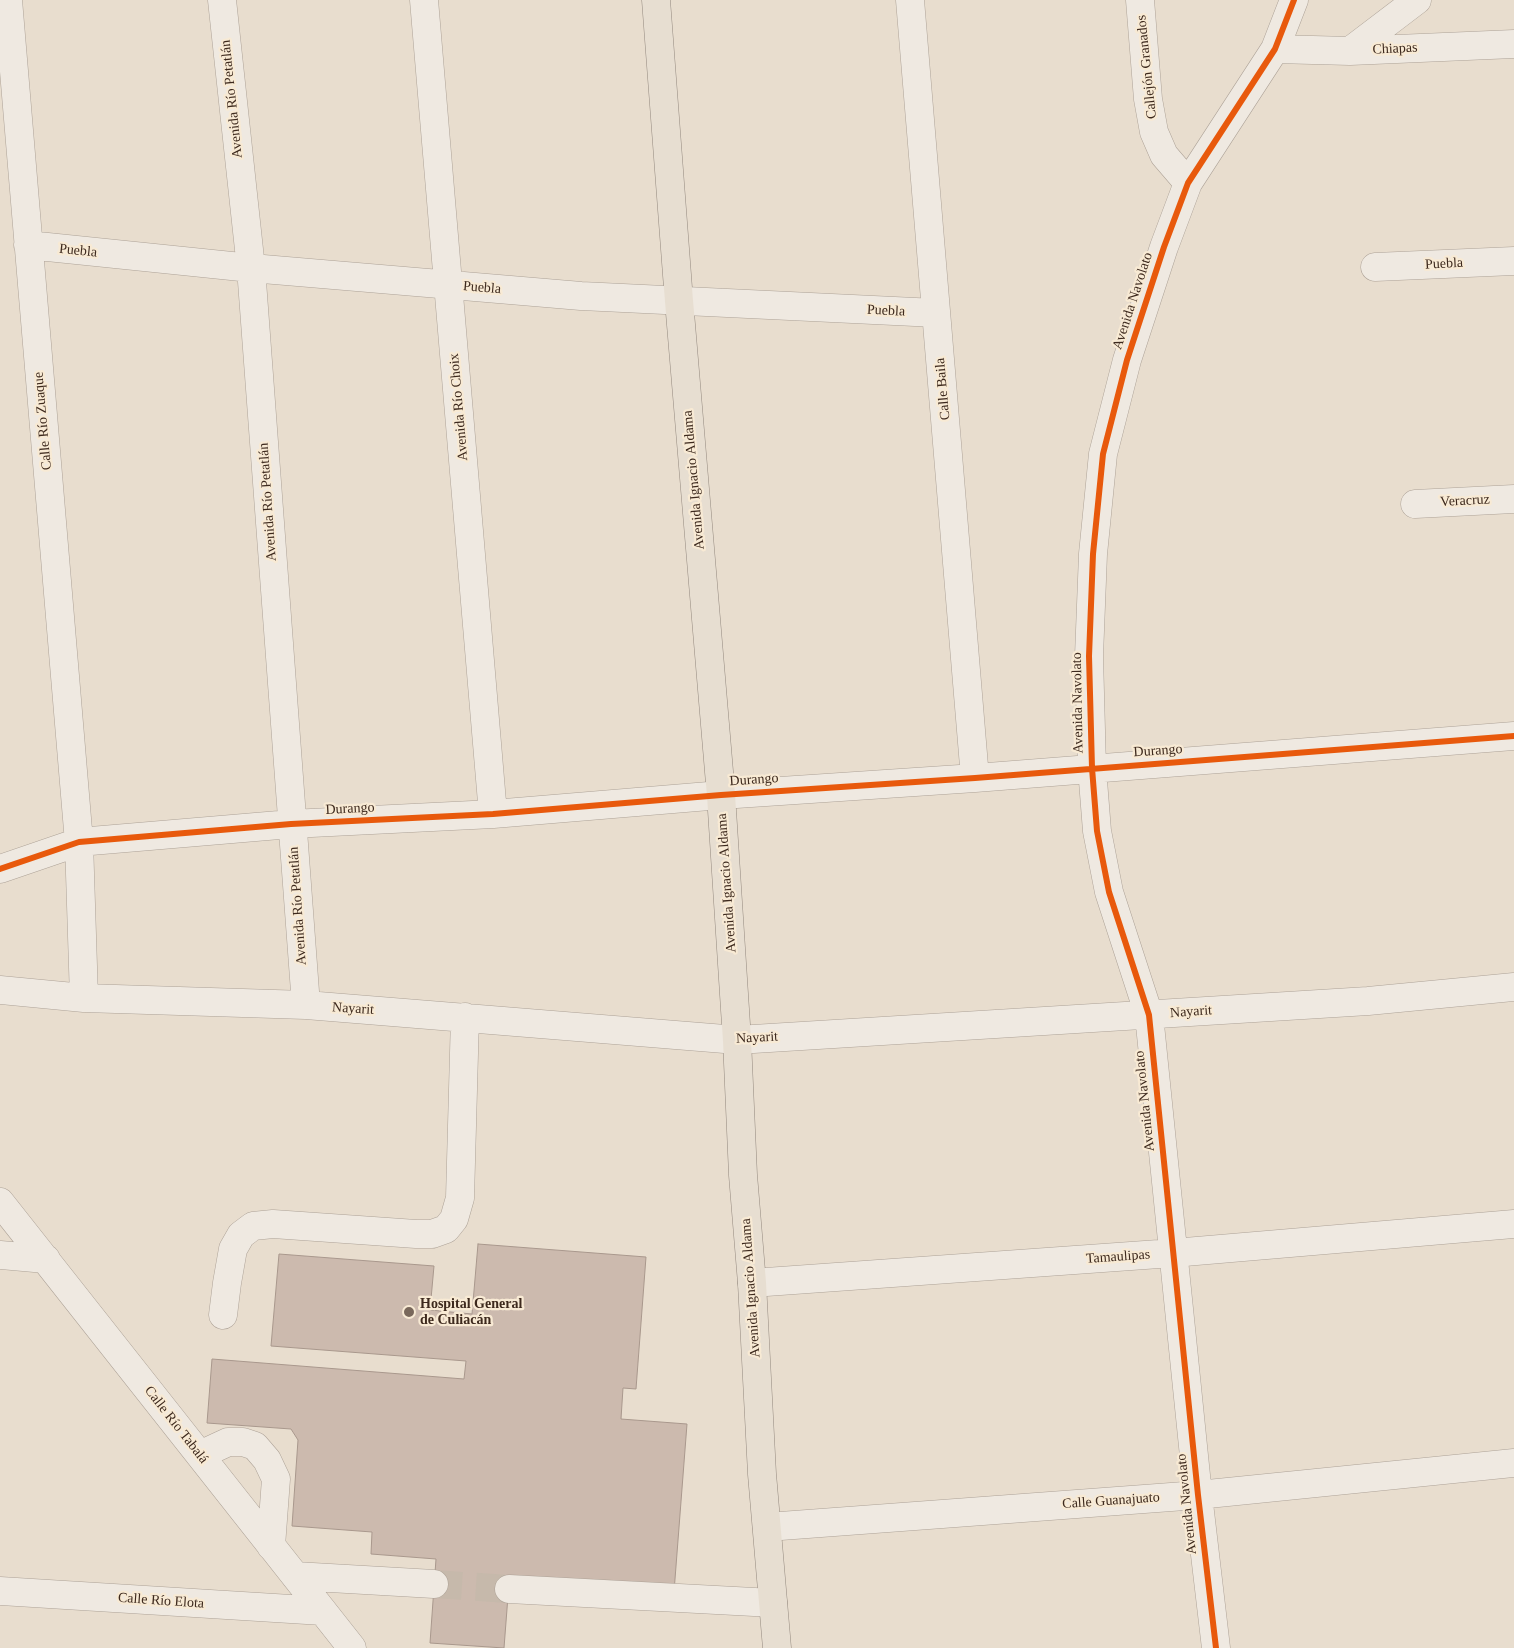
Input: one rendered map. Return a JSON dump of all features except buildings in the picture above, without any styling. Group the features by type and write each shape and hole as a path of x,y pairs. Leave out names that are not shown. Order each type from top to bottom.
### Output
{"main road":[{"name":"Avenida Ignacio Aldama","path":"656,0 678,301 721,795 737,1040 743,1175 777,1648"}],"street":[{"name":"Calle Río Zuaque","path":"8,0 79,842 84,998"},
{"name":"Avenida Río Petatlán","path":"222,0 250,268 306,1005"},
{"name":"Avenida Río Choix","path":"424,0 493,814"},
{"name":"Calle Baila","path":"910,0 975,778"},
{"name":"Callejón Granados","path":"1140,0 1148,99 1154,132 1164,155 1188,183"},
{"name":"Avenida Navolato","path":"1216,1648 1198,1495 1149,1015 1109,892 1096,831 1089,656 1093,554 1103,454 1127,360 1164,247 1188,183 1275,49 1294,0"},
{"path":"1350,51 1417,0"},
{"name":"Chiapas","path":"1275,49 1350,51 1514,44"},
{"name":"Puebla","path":"28,246 250,268 581,296 936,313"},
{"name":"Puebla","path":"1375,267 1514,261"},
{"name":"Veracruz","path":"1415,504 1514,499"},
{"name":"Durango","path":"0,869 79,842 292,824 493,814 721,795 975,778 1514,736"},
{"name":"Nayarit","path":"0,990 84,998 306,1005 737,1040 1368,1001 1514,987"},
{"path":"223,1315 233,1249 241,1235 253,1226 273,1224 416,1234 432,1234 446,1229 454,1219 460,1198 465,1017"},
{"name":"Calle Río Tabalá","path":"0,1202 352,1648"},
{"name":"Tamaulipas","path":"752,1283 1173,1253 1514,1224"},
{"path":"0,1255 46,1259"},
{"path":"200,1455 228,1442 243,1442 255,1446 267,1460 276,1479 271,1546"},
{"name":"Calle Guanajuato","path":"767,1527 1198,1495 1514,1463"},
{"path":"295,1576 434,1584"},
{"path":"509,1589 773,1603"},
{"name":"Calle Río Elota","path":"0,1590 323,1611"}],"tunnel":[{"path":"434,1584 509,1589"}],"cycle path":[{"path":"1216,1648 1198,1495 1149,1015 1109,892 1097,831 1092,768 1089,656 1093,554 1103,454 1127,360 1164,247 1188,183 1275,49 1294,0"},
{"path":"0,869 79,842 291,824 493,814 721,795 975,778 1514,736"}],"place":[{"name":"Hospital General de Culiacán","path":"409,1312"}]}
